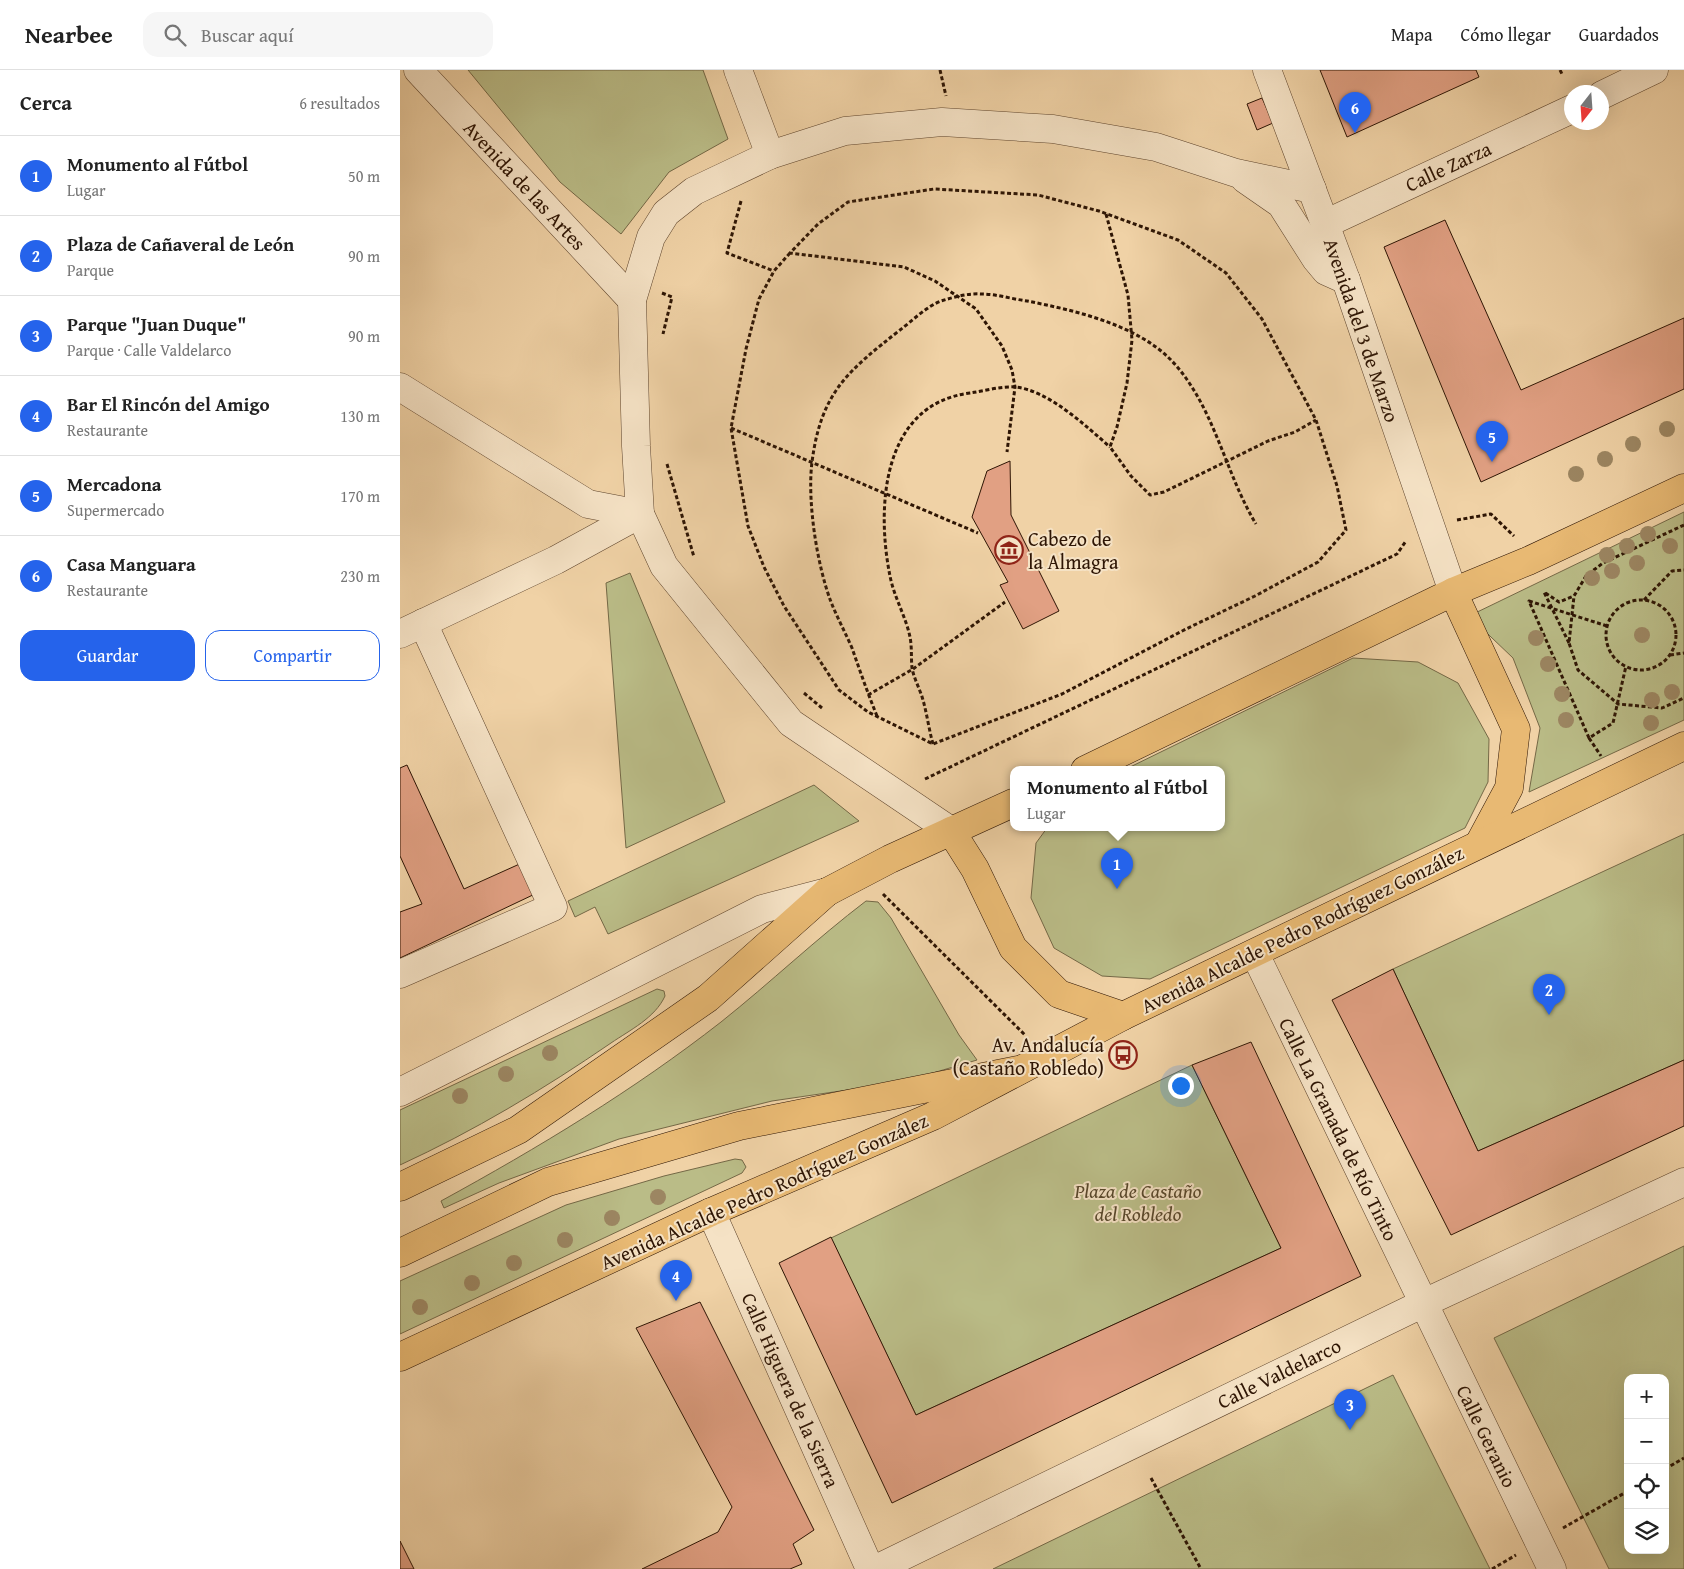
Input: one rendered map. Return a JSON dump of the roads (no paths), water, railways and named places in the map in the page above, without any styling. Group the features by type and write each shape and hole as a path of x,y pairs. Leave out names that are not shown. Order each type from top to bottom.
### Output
{"main road":[{"path":"1093,766 1453,592 1528,561 1684,488"},
{"name":"Avenida Alcalde Pedro Rodríguez González","path":"1453,592 1516,729 1509,788 1480,842"},
{"name":"Avenida Alcalde Pedro Rodríguez González","path":"400,1357 711,1212 933,1116 1123,1016 1255,954 1480,842 1684,746"},
{"path":"400,1188 518,1130 708,998 827,892 890,859 1010,804"},
{"name":"Avenida Alcalde Pedro Rodríguez González","path":"951,832 975,869 1013,948 1059,994 1123,1016"},
{"path":"400,1253 548,1182 739,1126 1018,1070"}],"street":[{"name":"Avenida de las Artes","path":"418,70 632,300"},
{"path":"738,70 770,155"},
{"name":"Avenida del 3 de Marzo","path":"1267,70 1346,280 1453,592"},
{"path":"1609,91 1654,70"},
{"name":"Calle Zarza","path":"1325,224 1564,112"},
{"path":"951,832 791,723 664,566 640,514 632,300 652,237 666,213 694,191 770,155 846,132 942,122 1053,129 1156,148 1236,173 1312,189"},
{"path":"1236,173 1281,204 1326,271 1346,280"},
{"path":"400,387 588,504 640,514"},
{"path":"400,974 553,906 495,765 412,628 556,560 640,514"},
{"path":"400,1092 762,909 827,892"},
{"name":"Calle La Granada de Río Tinto","path":"1255,954 1424,1303"},
{"name":"Calle Valdelarco","path":"876,1569 1424,1303 1684,1182"},
{"name":"Calle Higuera de la Sierra","path":"711,1212 870,1569"},
{"name":"Calle Geranio","path":"1424,1303 1552,1569"}],"place":[{"name":"Casa Manguara","path":"1355,133"},
{"name":"Mercadona","path":"1492,462"},
{"name":"Cabezo de la Almagra","path":"1009,550"},
{"name":"Monumento al Fútbol","path":"1117,889"},
{"name":"Plaza de Cañaveral de León","path":"1549,1015"},
{"name":"Av. Andalucía (Castaño Robledo)","path":"1123,1055"},
{"name":"Bar El Rincón del Amigo","path":"676,1301"},
{"name":"Parque \"Juan Duque\"","path":"1350,1430"}],"park label":[{"name":"Plaza de Castaño del Robledo","path":"1138,1202"}]}
